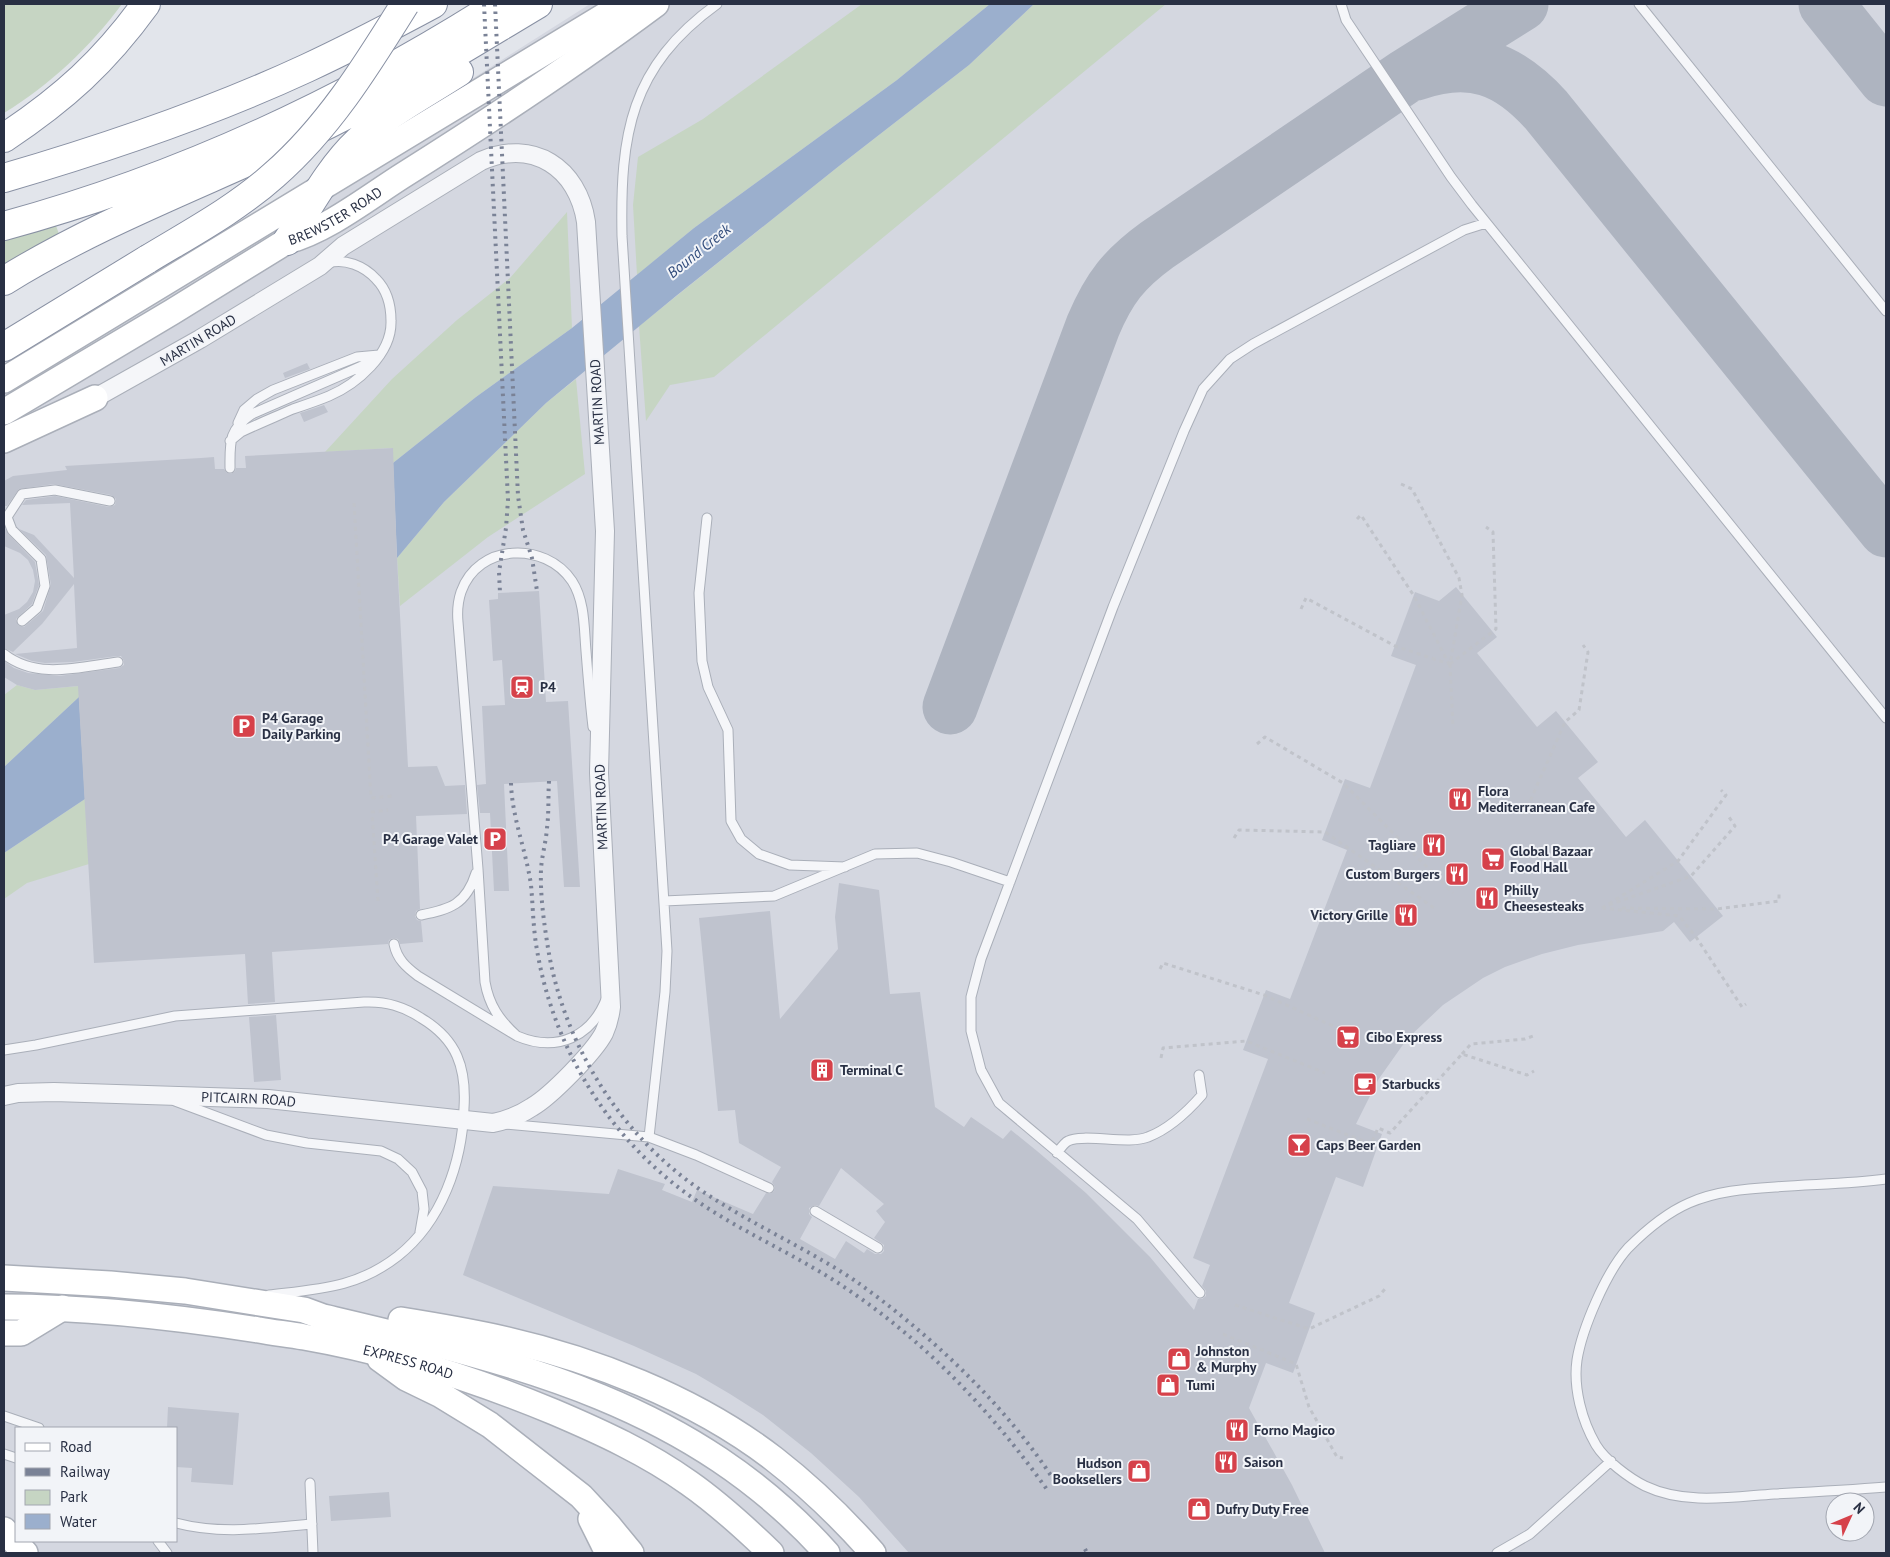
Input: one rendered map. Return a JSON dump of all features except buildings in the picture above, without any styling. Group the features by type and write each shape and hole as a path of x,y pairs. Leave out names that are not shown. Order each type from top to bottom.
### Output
{"highway":[{"path":"4,138 52,104 87,74 117,42 146,4"},
{"path":"4,347 248,196 286,164 313,136 350,90 373,57 405,4"},
{"path":"4,178 136,136 237,98 342,52 433,4"},
{"path":"4,226 52,213 129,188 247,140 331,100 498,4"},
{"path":"4,281 43,258 92,233 284,146 356,110 428,70 538,4"},
{"path":"287,241 347,153 370,131 516,35 559,4"}],"street":[{"name":"BREWSTER ROAD","path":"4,380 624,4"},
{"name":"BREWSTER ROAD","path":"4,412 287,241 306,236 419,166 604,42 656,4"},
{"name":"MARTIN ROAD","path":"95,398 200,339 320,266 343,246 481,161 499,154 516,152 544,158 560,170 577,192 586,222 605,562 600,728 600,804 611,977 610,1016 597,1043 581,1062 534,1106 513,1117 493,1123"},
{"path":"70,340 63,352 61,378 74,394 95,398"},
{"path":"4,440 95,398"},
{"name":"PITCAIRN ROAD","path":"4,1097 18,1093 54,1092 268,1099 493,1123"},
{"path":"13,1278 146,1287 239,1299 304,1310 323,1317 455,1348 511,1364 564,1382 626,1408 696,1444 748,1480 791,1517 827,1553"},
{"name":"EXPRESS ROAD","path":"12,1307 62,1308 199,1321 305,1337 412,1362 488,1386 608,1435 657,1462 689,1482 733,1517 771,1553"},
{"path":"304,1310 326,1307 452,1328 503,1339 608,1371 680,1401 737,1433 790,1472 838,1516 873,1553"},
{"path":"12,1333 62,1308"},
{"path":"368,1351 406,1378 441,1395 490,1425 581,1496 632,1553"},
{"path":"552,1474 590,1517 608,1553"},
{"path":"4,1530 25,1553"}],"lane":[{"path":"649,1137 667,973 622,236 623,167 631,118 650,75 681,33 717,4"},
{"path":"1340,4 1346,20 1451,177 1486,223 1886,718"},
{"path":"1639,4 1886,311"},
{"path":"1200,1293 1137,1219 999,1103 982,1070 971,1031 971,997 981,959 1113,607 1203,389 1230,358 1253,344 1464,230 1486,223"},
{"path":"230,441 241,432 285,412 329,396 352,383 370,367 386,346 392,326 390,305 382,286 370,273 353,264 334,262 320,266"},
{"path":"230,468 230,441 244,410 256,399 272,390 357,357 379,355"},
{"path":"237,426 252,414 361,367 379,355"},
{"path":"22,621 37,608 45,586 41,559 12,530 7,517 22,494 55,490 110,501"},
{"path":"707,518 701,559 699,593 702,661 708,687 728,730 731,821 741,839 759,854 790,865 845,867"},
{"path":"517,1036 498,1017 491,1005 487,992 457,611 465,582 485,562 514,552 541,556 559,566 577,591 582,613 600,804"},
{"path":"4,654 11,660 31,668 52,670 118,662"},
{"path":"664,901 774,896 875,854 917,852 1010,882"},
{"path":"421,915 448,909 456,904 469,890 478,869"},
{"path":"394,944 399,958 404,965 418,976 517,1036 539,1043 567,1040 584,1031 596,1017 606,999 611,977"},
{"path":"4,1050 183,1015 364,1002 385,1002 406,1009 428,1023 452,1047 461,1067 464,1091 464,1121 457,1161 449,1184 434,1214 419,1235 398,1256 385,1265 372,1273 345,1284 239,1299"},
{"path":"1057,1152 1068,1141 1084,1138 1106,1140 1147,1138 1184,1115 1202,1095 1199,1075"},
{"path":"158,1095 266,1135 307,1143 381,1151 398,1159 412,1172 422,1191 424,1209 419,1235"},
{"path":"493,1123 649,1137 696,1154 769,1188"},
{"path":"1886,1179 1741,1189 1715,1194 1688,1204 1656,1224 1627,1250 1602,1290 1586,1325 1577,1361 1577,1388 1584,1419 1597,1446 1617,1468 1644,1485 1675,1496 1712,1499 1886,1487"},
{"path":"816,1212 878,1248"},
{"path":"4,1416 36,1427"},
{"path":"1497,1553 1530,1534 1611,1461"},
{"path":"310,1483 313,1553"},
{"path":"178,1524 198,1529 223,1531 312,1524"},
{"path":"159,1542 167,1553"}],"path":[{"path":"1401,484 1412,490 1459,578 1462,595 1450,665 1452,727"},
{"path":"354,503 371,798 392,796"},
{"path":"1357,518 1361,515 1414,596 1450,665"},
{"path":"1450,665 1496,629 1493,532 1486,527"},
{"path":"1301,609 1306,598 1395,646 1450,665"},
{"path":"1524,815 1565,722 1579,710 1588,652 1582,645"},
{"path":"1257,744 1265,737 1343,783 1453,893"},
{"path":"1602,908 1678,861 1726,795 1721,790"},
{"path":"378,901 372,812 388,810"},
{"path":"1602,908 1691,876 1734,826 1729,817"},
{"path":"1234,838 1239,830 1325,832 1437,910"},
{"path":"1602,908 1717,909 1780,901 1779,894"},
{"path":"1602,908 1679,916 1696,937 1742,1007 1746,1004"},
{"path":"1160,969 1163,963 1264,995 1342,1030"},
{"path":"1307,1119 1372,1144 1378,1128 1390,1133 1471,1044 1525,1039 1534,1036"},
{"path":"1161,1058 1163,1048 1246,1042 1325,1073"},
{"path":"1462,1054 1527,1075 1534,1071"},
{"path":"1235,1305 1309,1330 1379,1296 1385,1289"},
{"path":"1223,1334 1296,1364 1309,1407 1337,1458 1343,1458"}],"shaded area":[{"path":"590,4 1886,4 1886,1553 4,1553 4,365 368,145"}],"green space":[{"path":"6,4 122,4 97,35 53,78 4,113 4,7"},
{"path":"862,4 990,4 897,80 694,228 637,275 633,205 638,157 703,119"},
{"path":"1034,4 1166,4 714,377 670,385 646,421 639,326 969,65"},
{"path":"567,212 572,328 476,397 393,463 392,448 325,452 392,379 457,320 510,278"},
{"path":"55,223 59,234 4,265 4,236"},
{"path":"576,379 585,474 488,537 400,606 397,558 444,502 546,403"},
{"path":"17,685 35,690 79,686 79,697 4,767 4,695"},
{"path":"85,799 89,864 27,883 4,899 4,853"}],"water":[{"name":"Bound Creek","path":"990,4 1034,4 969,65 676,296 546,403 444,502 397,558 393,463 476,397 572,328 694,228 897,80"},
{"path":"79,697 85,799 4,853 4,767"}],"taxiway":[{"path":"950,707 1093,326 1105,301 1126,271 1157,245 1406,76 1521,4"},
{"path":"1826,4 1886,79"},
{"path":"1416,73 1436,67 1471,65 1503,75 1532,96 1546,110 1886,530"}],"railway":[{"path":"484,4 508,500 499,572 500,593"},
{"path":"495,4 518,496 523,530 532,558 537,591"},
{"path":"549,781 548,822 541,869 541,889 548,948 556,984 568,1020 583,1054 601,1087 623,1117 675,1171 705,1193 742,1216 854,1280 938,1347 991,1400 1038,1456 1057,1485"},
{"path":"511,783 516,821 531,885 537,950 545,987 557,1024 573,1059 592,1092 614,1123 639,1152 666,1178 697,1201 829,1277 904,1332 931,1356 981,1407 1027,1462 1048,1491"},
{"path":"1085,1549 1087,1553"}],"place":[{"name":"P4","path":"522,687"},
{"name":"P4 Garage Daily Parking","path":"244,726"},
{"name":"Flora Mediterranean Cafe","path":"1460,799"},
{"name":"P4 Garage Valet","path":"495,839"},
{"name":"Tagliare","path":"1434,845"},
{"name":"Global Bazaar Food Hall","path":"1493,859"},
{"name":"Custom Burgers","path":"1457,874"},
{"name":"Philly Cheesesteaks","path":"1487,898"},
{"name":"Victory Grille","path":"1406,915"},
{"name":"Cibo Express","path":"1348,1037"},
{"name":"Terminal C","path":"822,1070"},
{"name":"Starbucks","path":"1365,1084"},
{"name":"Caps Beer Garden","path":"1299,1145"},
{"name":"Johnston & Murphy","path":"1179,1359"},
{"name":"Tumi","path":"1168,1385"},
{"name":"Forno Magico","path":"1237,1430"},
{"name":"Saison","path":"1226,1462"},
{"name":"Hudson Booksellers","path":"1139,1471"},
{"name":"Dufry Duty Free","path":"1199,1509"}]}
